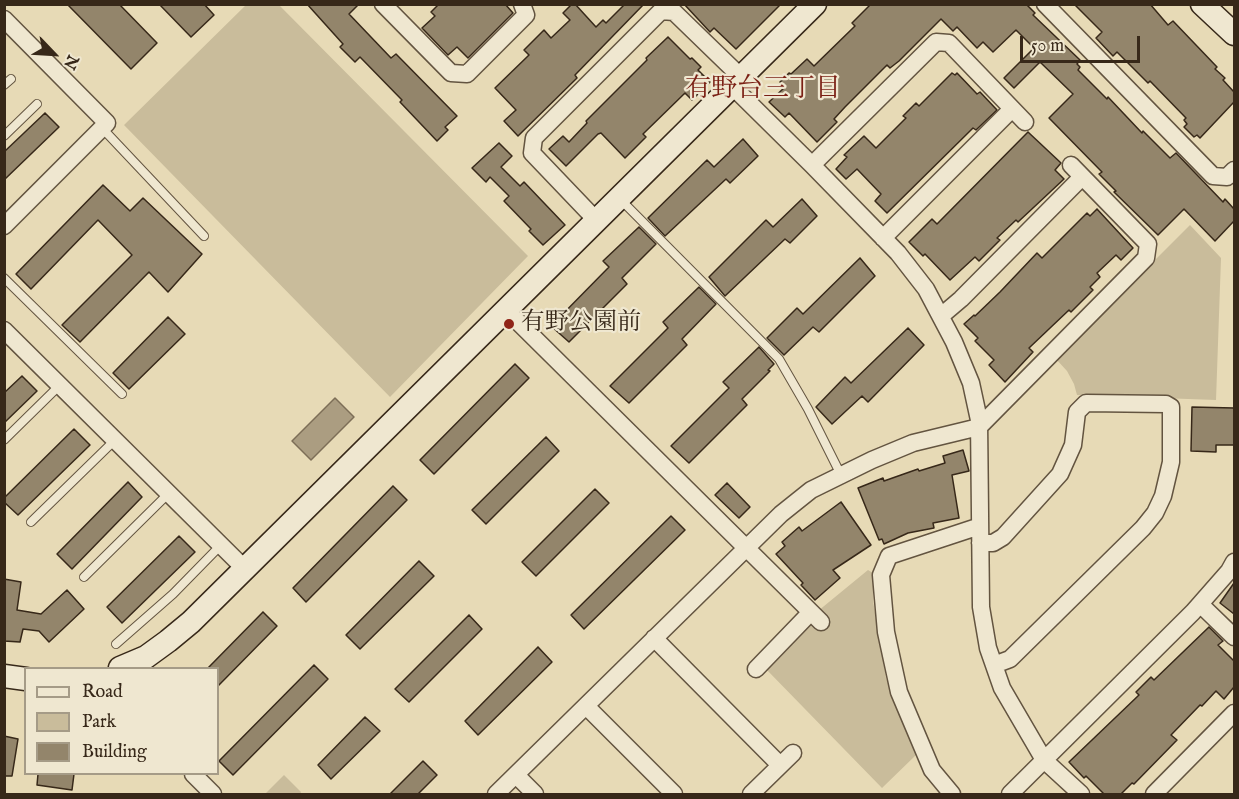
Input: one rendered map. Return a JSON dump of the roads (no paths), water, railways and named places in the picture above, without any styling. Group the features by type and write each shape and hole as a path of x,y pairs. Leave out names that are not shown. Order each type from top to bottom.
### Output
{"street":[{"path":"383,4 451,73 467,74 526,15 522,4"},
{"path":"1044,4 1213,176 1227,177 1234,170"},
{"path":"1202,4 1234,34"},
{"path":"124,667 146,657 168,641 245,569 814,5"},
{"path":"596,220 532,153 534,138 661,11 674,12 812,165 898,253 926,289 954,342 971,383 979,427 981,607 988,648 1002,688 1044,760 1081,795"},
{"path":"4,19 107,123 4,226"},
{"path":"812,165 936,42 949,43 1025,122"},
{"path":"883,238 1012,109"},
{"path":"496,795 781,514 811,489 913,443 979,427 1146,258 1148,244 1077,171 961,299 940,316"},
{"path":"505,309 816,617 756,669"},
{"path":"5,332 245,569"},
{"path":"980,543 993,543 1003,537 1060,474 1073,446 1077,412 1086,403 1166,404 1171,407 1171,462 1155,513 1143,528 1010,659 994,665"},
{"path":"952,795 932,770 899,692 886,632 881,575 889,556 980,526"},
{"path":"1010,795 1200,604 1234,562"},
{"path":"1200,604 1234,637"},
{"path":"654,638 780,765"},
{"path":"4,676 24,679"},
{"path":"586,706 674,795"},
{"path":"1154,795 1234,713"},
{"path":"751,795 794,753"},
{"path":"194,775 213,795"},
{"path":"516,775 535,795"}],"lane":[{"path":"4,136 37,104"},
{"path":"102,128 204,236"},
{"path":"619,198 779,358 841,475"},
{"path":"4,278 122,394"},
{"path":"4,440 60,385"},
{"path":"30,522 115,440"},
{"path":"84,577 169,493"},
{"path":"116,644 173,594 221,545"}],"place":[{"name":"有野公園前","path":"509,324"}],"district":[{"name":"有野台三丁目","path":"763,91"}]}
